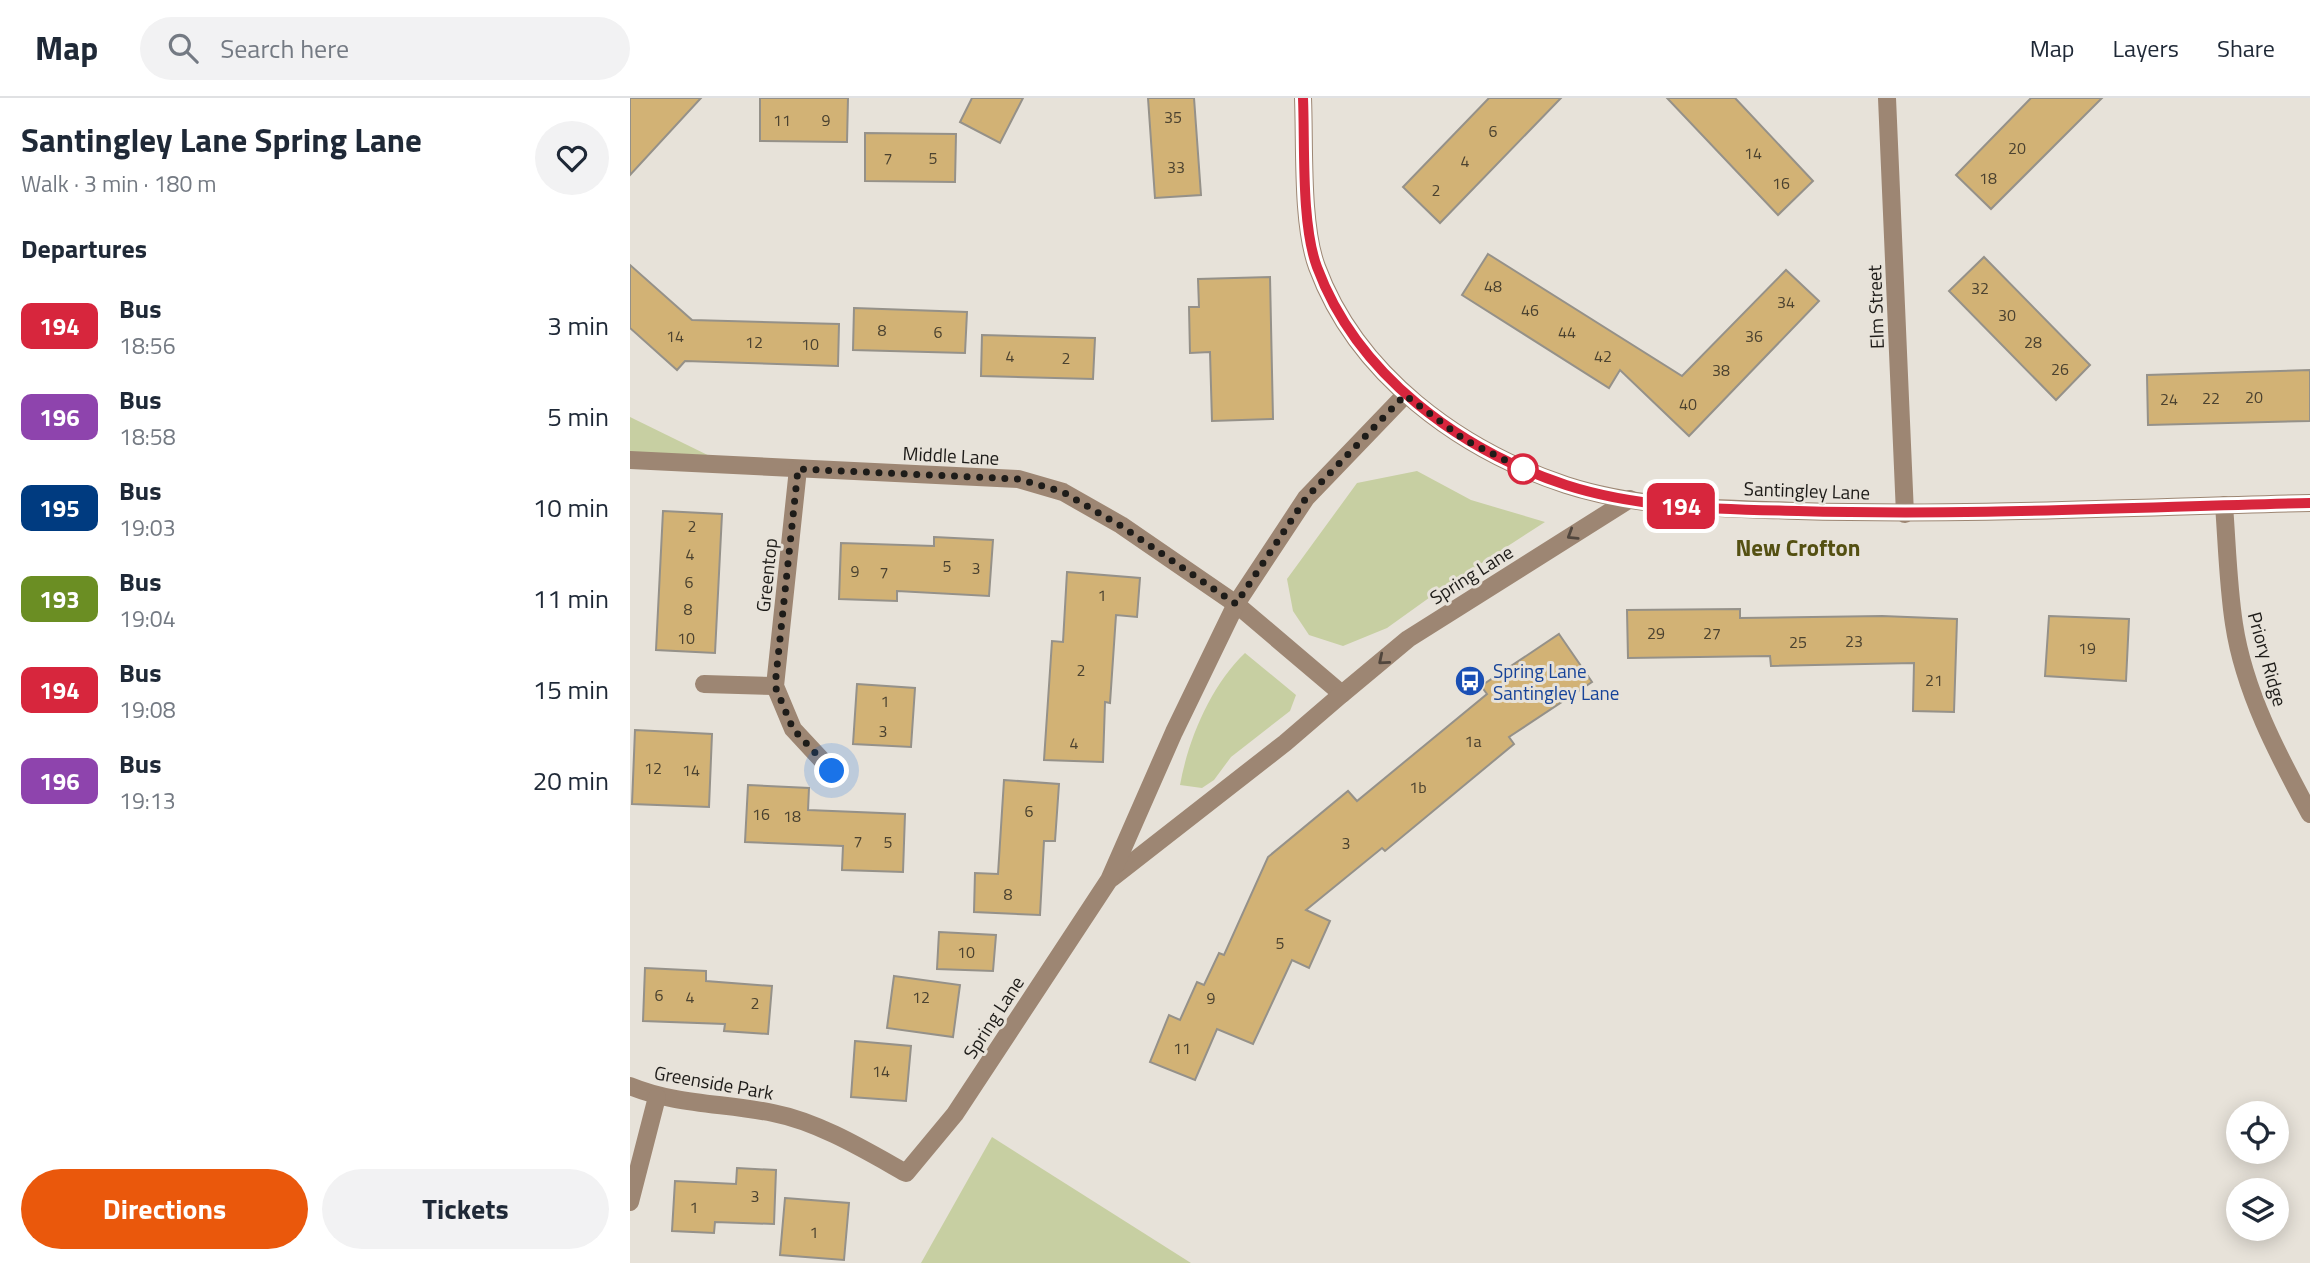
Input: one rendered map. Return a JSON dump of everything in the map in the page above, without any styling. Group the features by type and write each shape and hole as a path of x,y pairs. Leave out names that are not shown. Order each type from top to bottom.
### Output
{"street":[{"name":"Santingley Lane","path":"1303,98 1309,240 1318,269 1341,316 1369,354 1405,395 1465,440 1516,467 1570,486 1630,499 1692,508 1905,514 2310,503"},
{"name":"Elm Street","path":"1886,98 1905,514"},
{"name":"Spring Lane","path":"906,1173 955,1114 1109,880 1174,732 1236,604 1306,498 1405,395"},
{"name":"Middle Lane","path":"630,460 1018,479 1063,492 1121,526 1236,604"},
{"name":"Greentop","path":"798,469 775,686 793,729 832,771"},
{"name":"Spring Lane","path":"1109,880 1285,743 1408,639 1630,499"},
{"name":"Priory Ridge","path":"2224,505 2234,625 2247,673 2278,755 2310,814"},
{"path":"1236,604 1342,694"},
{"path":"704,684 775,686"},
{"name":"Greenside Park","path":"630,1086 657,1097 775,1113 848,1140 906,1173"},
{"path":"630,1202 657,1097"}],"green space":[{"path":"630,417 728,465 630,460"},
{"path":"1417,471 1471,500 1545,522 1387,628 1343,646 1309,635 1293,611 1287,579 1357,483"},
{"path":"1245,653 1296,695 1290,711 1231,757 1214,780 1202,788 1180,785 1189,750 1203,714 1222,681"},
{"path":"992,1137 1191,1263 921,1263"}],"building":[{"path":"630,98 701,98 630,175"},
{"path":"760,98 848,98 847,142 760,141"},
{"path":"972,98 1023,98 1000,143 960,122"},
{"path":"1148,98 1194,98 1201,195 1155,198"},
{"path":"1489,98 1561,98 1440,223 1403,187"},
{"path":"1667,98 1735,98 1813,181 1778,215"},
{"path":"2031,98 2102,98 1991,209 1956,175"},
{"path":"865,133 956,134 955,182 865,181"},
{"path":"1488,254 1682,376 1786,270 1819,301 1689,436 1620,370 1609,388 1462,295"},
{"path":"1984,257 2090,365 2056,400 1949,291"},
{"path":"630,265 692,320 839,324 838,366 685,361 677,370 630,328"},
{"path":"1270,277 1273,419 1212,421 1210,352 1190,353 1189,307 1199,307 1198,279"},
{"path":"854,308 967,312 965,353 853,350"},
{"path":"982,335 1095,338 1093,379 981,376"},
{"path":"2310,370 2310,421 2148,425 2147,375"},
{"path":"663,511 722,514 715,653 656,650"},
{"path":"934,537 993,540 989,596 897,591 897,601 839,599 841,543 934,546"},
{"path":"1067,572 1140,578 1137,617 1116,615 1110,703 1105,702 1103,762 1044,760 1052,641 1063,642"},
{"path":"1740,609 1740,618 1882,616 1957,619 1954,712 1913,711 1914,663 1771,666 1770,656 1628,658 1627,610"},
{"path":"2049,616 2129,619 2126,681 2045,676"},
{"path":"1559,634 1592,682 1509,737 1514,744 1385,851 1382,848 1306,910 1330,921 1309,968 1292,960 1253,1044 1217,1029 1195,1080 1150,1062 1169,1015 1180,1020 1197,982 1204,985 1219,953 1224,955 1268,857 1348,791 1357,801 1487,694 1481,686"},
{"path":"857,684 915,688 911,747 853,744"},
{"path":"635,730 712,734 709,807 632,804"},
{"path":"1004,780 1059,784 1055,841 1044,841 1040,915 974,912 975,873 998,874"},
{"path":"748,785 809,788 808,810 905,814 903,872 842,870 843,846 745,842"},
{"path":"939,932 996,935 993,971 937,969"},
{"path":"645,968 706,971 706,981 772,986 768,1034 724,1031 725,1024 643,1021"},
{"path":"894,976 960,985 953,1037 887,1028"},
{"path":"855,1041 911,1046 906,1101 851,1097"},
{"path":"737,1168 776,1170 774,1224 715,1222 714,1233 672,1231 675,1181 736,1184"},
{"path":"785,1198 849,1203 844,1260 780,1255"}],"bus line":[{"name":"194","path":"1303,98 1309,240 1318,269 1341,316 1369,354 1405,395 1465,440 1516,467 1570,486 1630,499 1692,508 1905,514 2062,512 2310,503"}],"place":[{"name":"Spring Lane Santingley Lane","path":"1470,681"}],"district":[{"name":"New Crofton","path":"1798,547"}],"route":[{"path":"832,771 793,729 775,686 798,469 1018,479 1063,492 1121,526 1236,604 1306,498 1405,395 1465,440 1523,469"}]}
